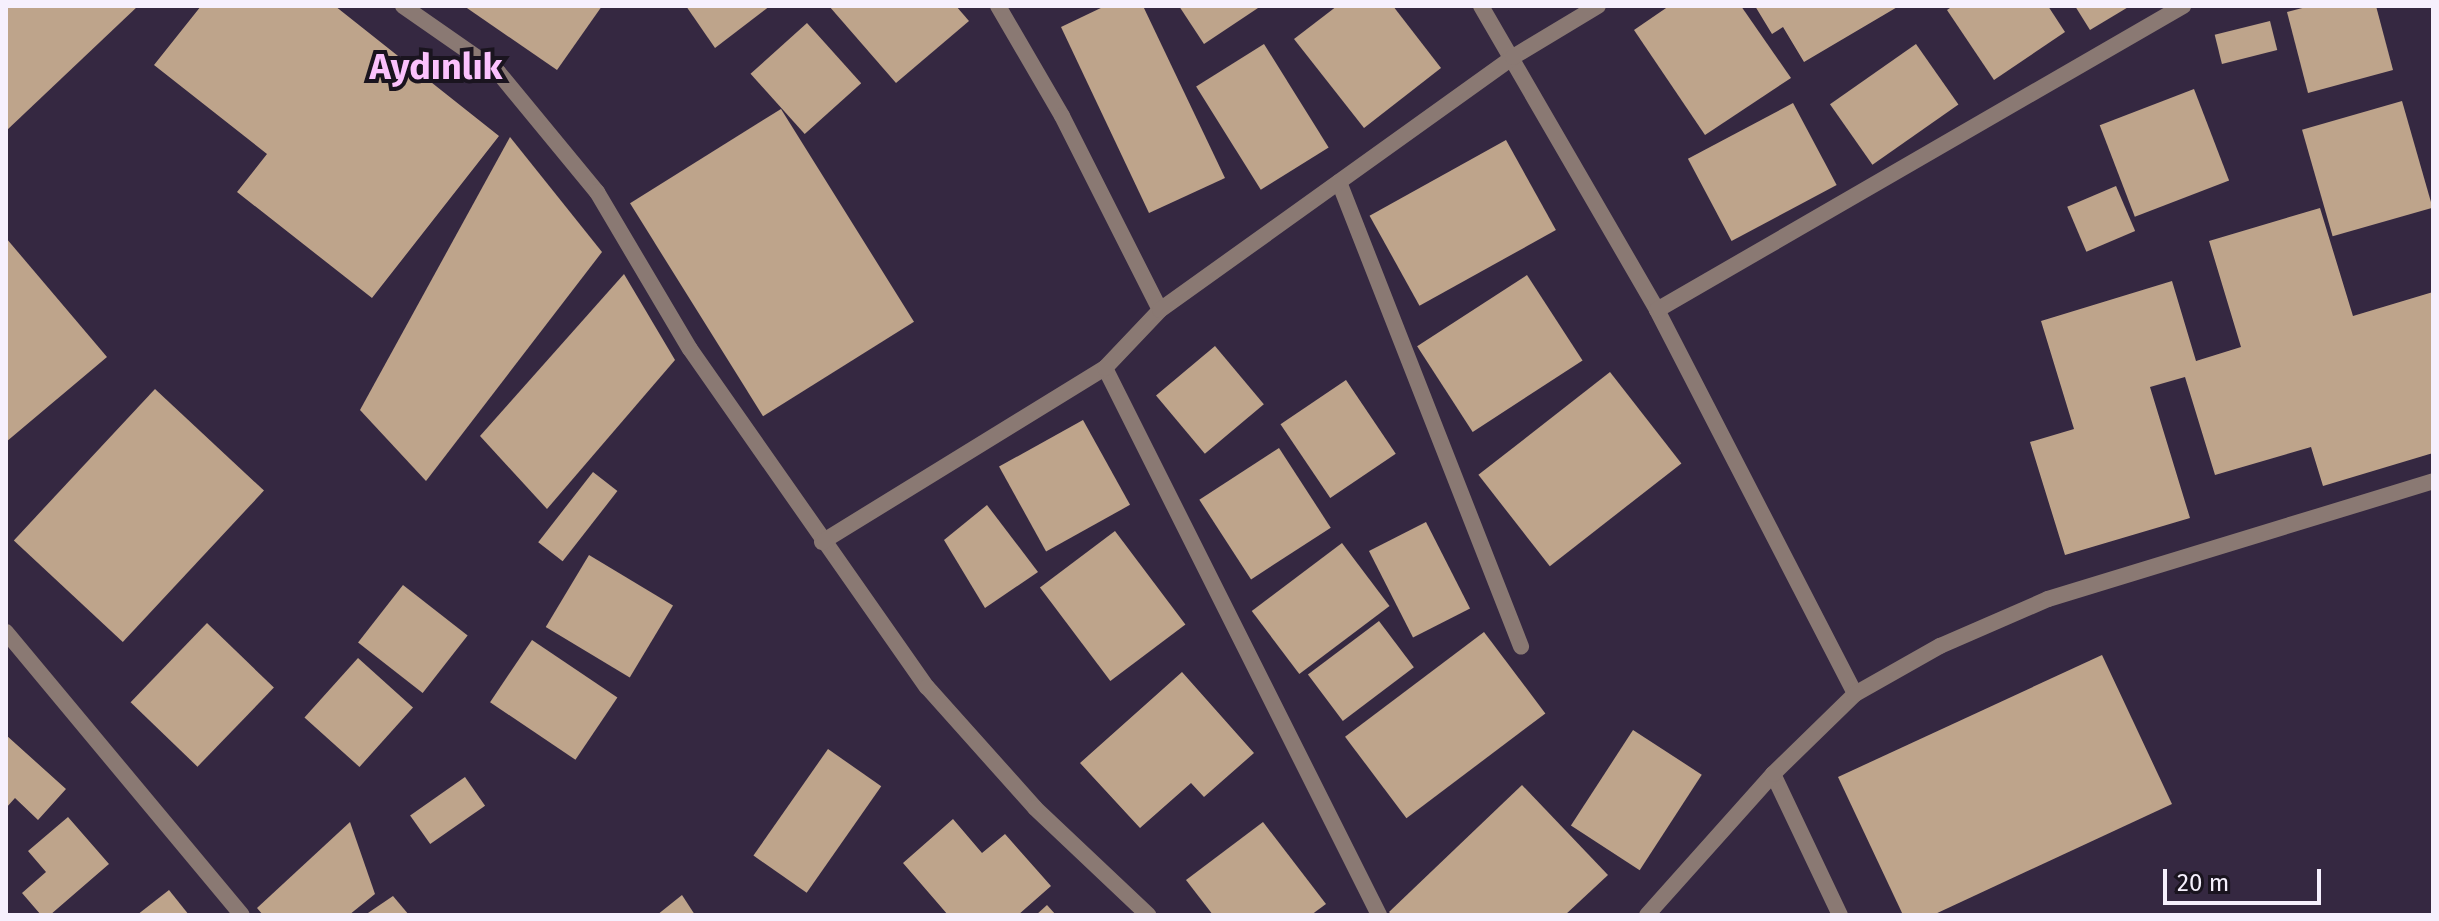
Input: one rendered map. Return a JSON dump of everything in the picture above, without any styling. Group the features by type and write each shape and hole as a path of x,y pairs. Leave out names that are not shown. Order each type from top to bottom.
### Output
{"street":[{"path":"403,6 498,72 597,192 690,349 822,542 927,687 1035,808 1148,915"},
{"path":"998,6 1062,116 1160,310"},
{"path":"1481,6 1657,310 1855,694"},
{"path":"822,542 1105,368 1160,310 1513,57 1598,6"},
{"path":"1657,310 2183,6"},
{"path":"1339,182 1521,647"},
{"path":"1105,368 1379,915"},
{"path":"1647,915 1773,774 1855,694 1940,646 2048,599 2433,481"},
{"path":"6,632 242,915"},
{"path":"1773,774 1840,915"}],"building":[{"path":"6,6 138,6 6,131"},
{"path":"201,6 335,6 499,136 372,298 237,192 267,154 154,65"},
{"path":"464,6 602,6 557,70"},
{"path":"686,6 770,6 715,48"},
{"path":"829,6 956,6 969,21 896,83"},
{"path":"1105,6 1143,6 1225,178 1149,213 1061,27"},
{"path":"1179,6 1261,6 1204,44"},
{"path":"1337,6 1393,6 1441,68 1364,128 1294,39"},
{"path":"1669,6 1741,6 1791,78 1705,135 1634,30"},
{"path":"1755,6 1899,6 1804,62 1783,27 1772,34"},
{"path":"1953,6 2048,6 2065,32 1994,80 1947,10"},
{"path":"2075,6 2130,6 2090,30"},
{"path":"2310,6 2376,6 2393,70 2308,93 2287,12"},
{"path":"2270,21 2277,50 2222,64 2215,35"},
{"path":"807,23 861,83 805,134 751,74"},
{"path":"1264,44 1329,147 1261,190 1196,86"},
{"path":"1916,44 1958,105 1872,165 1830,104"},
{"path":"2194,89 2229,180 2135,217 2100,125"},
{"path":"2402,101 2433,208 2333,236 2302,130"},
{"path":"1793,103 1837,185 1732,241 1688,159"},
{"path":"781,109 914,322 763,416 630,203"},
{"path":"510,137 602,252 426,481 360,410"},
{"path":"1506,140 1556,230 1419,306 1370,216"},
{"path":"2116,186 2135,231 2086,252 2067,207"},
{"path":"2320,208 2353,316 2433,292 2433,453 2323,486 2311,447 2215,475 2185,377 2150,387 2190,518 2065,555 2030,442 2074,429 2041,321 2172,281 2196,361 2241,347 2209,241"},
{"path":"6,238 107,357 6,442"},
{"path":"624,274 675,360 547,509 480,436"},
{"path":"1527,275 1583,361 1473,432 1417,346"},
{"path":"1215,346 1264,404 1205,454 1156,395"},
{"path":"1610,372 1681,463 1550,566 1478,475"},
{"path":"1346,380 1396,454 1330,498 1281,424"},
{"path":"155,389 264,491 123,642 14,540"},
{"path":"1083,420 1130,505 1046,551 999,467"},
{"path":"1279,448 1331,528 1251,579 1199,500"},
{"path":"593,472 617,491 563,561 538,542"},
{"path":"987,505 1038,572 985,608 944,540"},
{"path":"1426,522 1470,608 1413,637 1369,551"},
{"path":"1115,531 1185,624 1110,681 1040,588"},
{"path":"1342,543 1390,606 1299,674 1252,611"},
{"path":"589,555 673,605 630,677 546,627"},
{"path":"403,585 468,635 423,693 358,643"},
{"path":"1379,621 1414,667 1343,721 1308,675"},
{"path":"207,623 274,688 197,767 131,702"},
{"path":"1484,632 1545,713 1406,818 1345,737"},
{"path":"532,640 617,698 575,760 490,702"},
{"path":"2102,655 2172,804 1933,915 1903,915 1838,777"},
{"path":"358,658 413,708 359,767 304,717"},
{"path":"1182,672 1254,753 1204,797 1191,783 1140,828 1080,763"},
{"path":"1633,730 1702,775 1640,870 1571,826"},
{"path":"6,735 66,789 38,820 15,798 6,808"},
{"path":"828,749 881,786 807,893 753,855"},
{"path":"465,777 485,806 430,844 410,815"},
{"path":"1522,785 1608,875 1565,915 1392,915 1389,912"},
{"path":"68,817 109,864 50,915 41,915 22,893 46,872 28,851"},
{"path":"953,819 982,853 1005,834 1051,886 1018,915 948,915 903,863"},
{"path":"350,822 375,894 349,915 263,915 257,908"},
{"path":"1263,822 1326,904 1311,915 1213,915 1186,880"},
{"path":"169,890 189,915 137,915"},
{"path":"682,895 695,915 657,915"},
{"path":"393,896 409,915 365,915"},
{"path":"1047,905 1056,915 1036,915"}],"district":[{"name":"Aydınlık","path":"436,68"}]}
